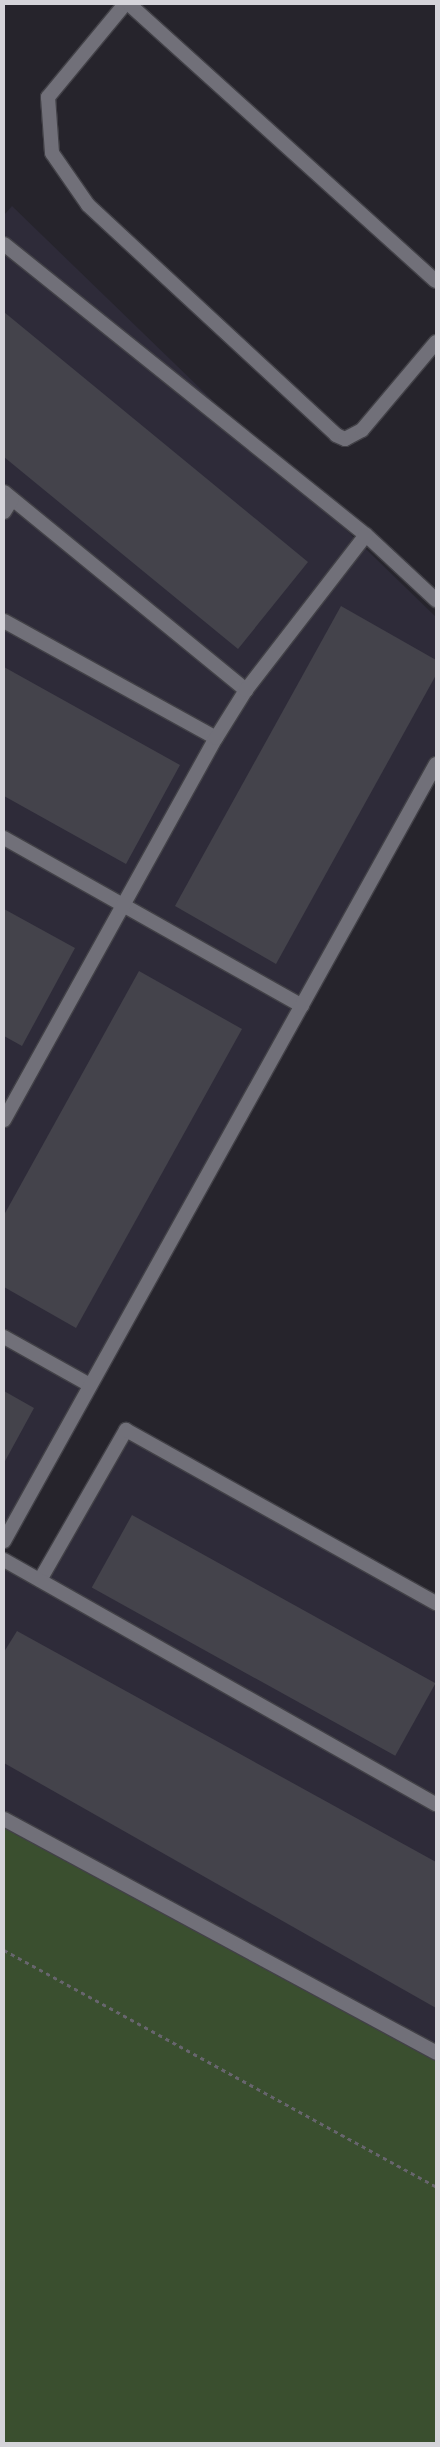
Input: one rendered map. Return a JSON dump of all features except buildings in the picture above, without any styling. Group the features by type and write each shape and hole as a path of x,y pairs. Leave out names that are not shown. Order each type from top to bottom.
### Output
{"street":[{"path":"125,4 48,97 52,153 88,205 336,435 345,438 362,430 436,342"},
{"path":"129,4 436,281"},
{"path":"4,244 366,535 436,600"},
{"path":"4,512 8,496 246,690"},
{"path":"4,1120 9,1098 124,906 216,738 246,690 366,535"},
{"path":"4,621 216,738"},
{"path":"4,1541 436,764"},
{"path":"4,838 302,1006"},
{"path":"4,1338 90,1385"},
{"path":"40,1580 126,1430 436,1603"},
{"path":"4,1560 436,1804"},
{"path":"4,1819 436,2053"}],"path":[{"path":"4,1950 436,2187"}],"shaded area":[{"path":"12,206 436,617 436,759 4,1541 4,215"},
{"path":"126,1430 436,1603 436,2053 4,1818 4,1560 40,1581"}],"green space":[{"path":"4,1819 436,2053 436,2443 4,2443"}]}
